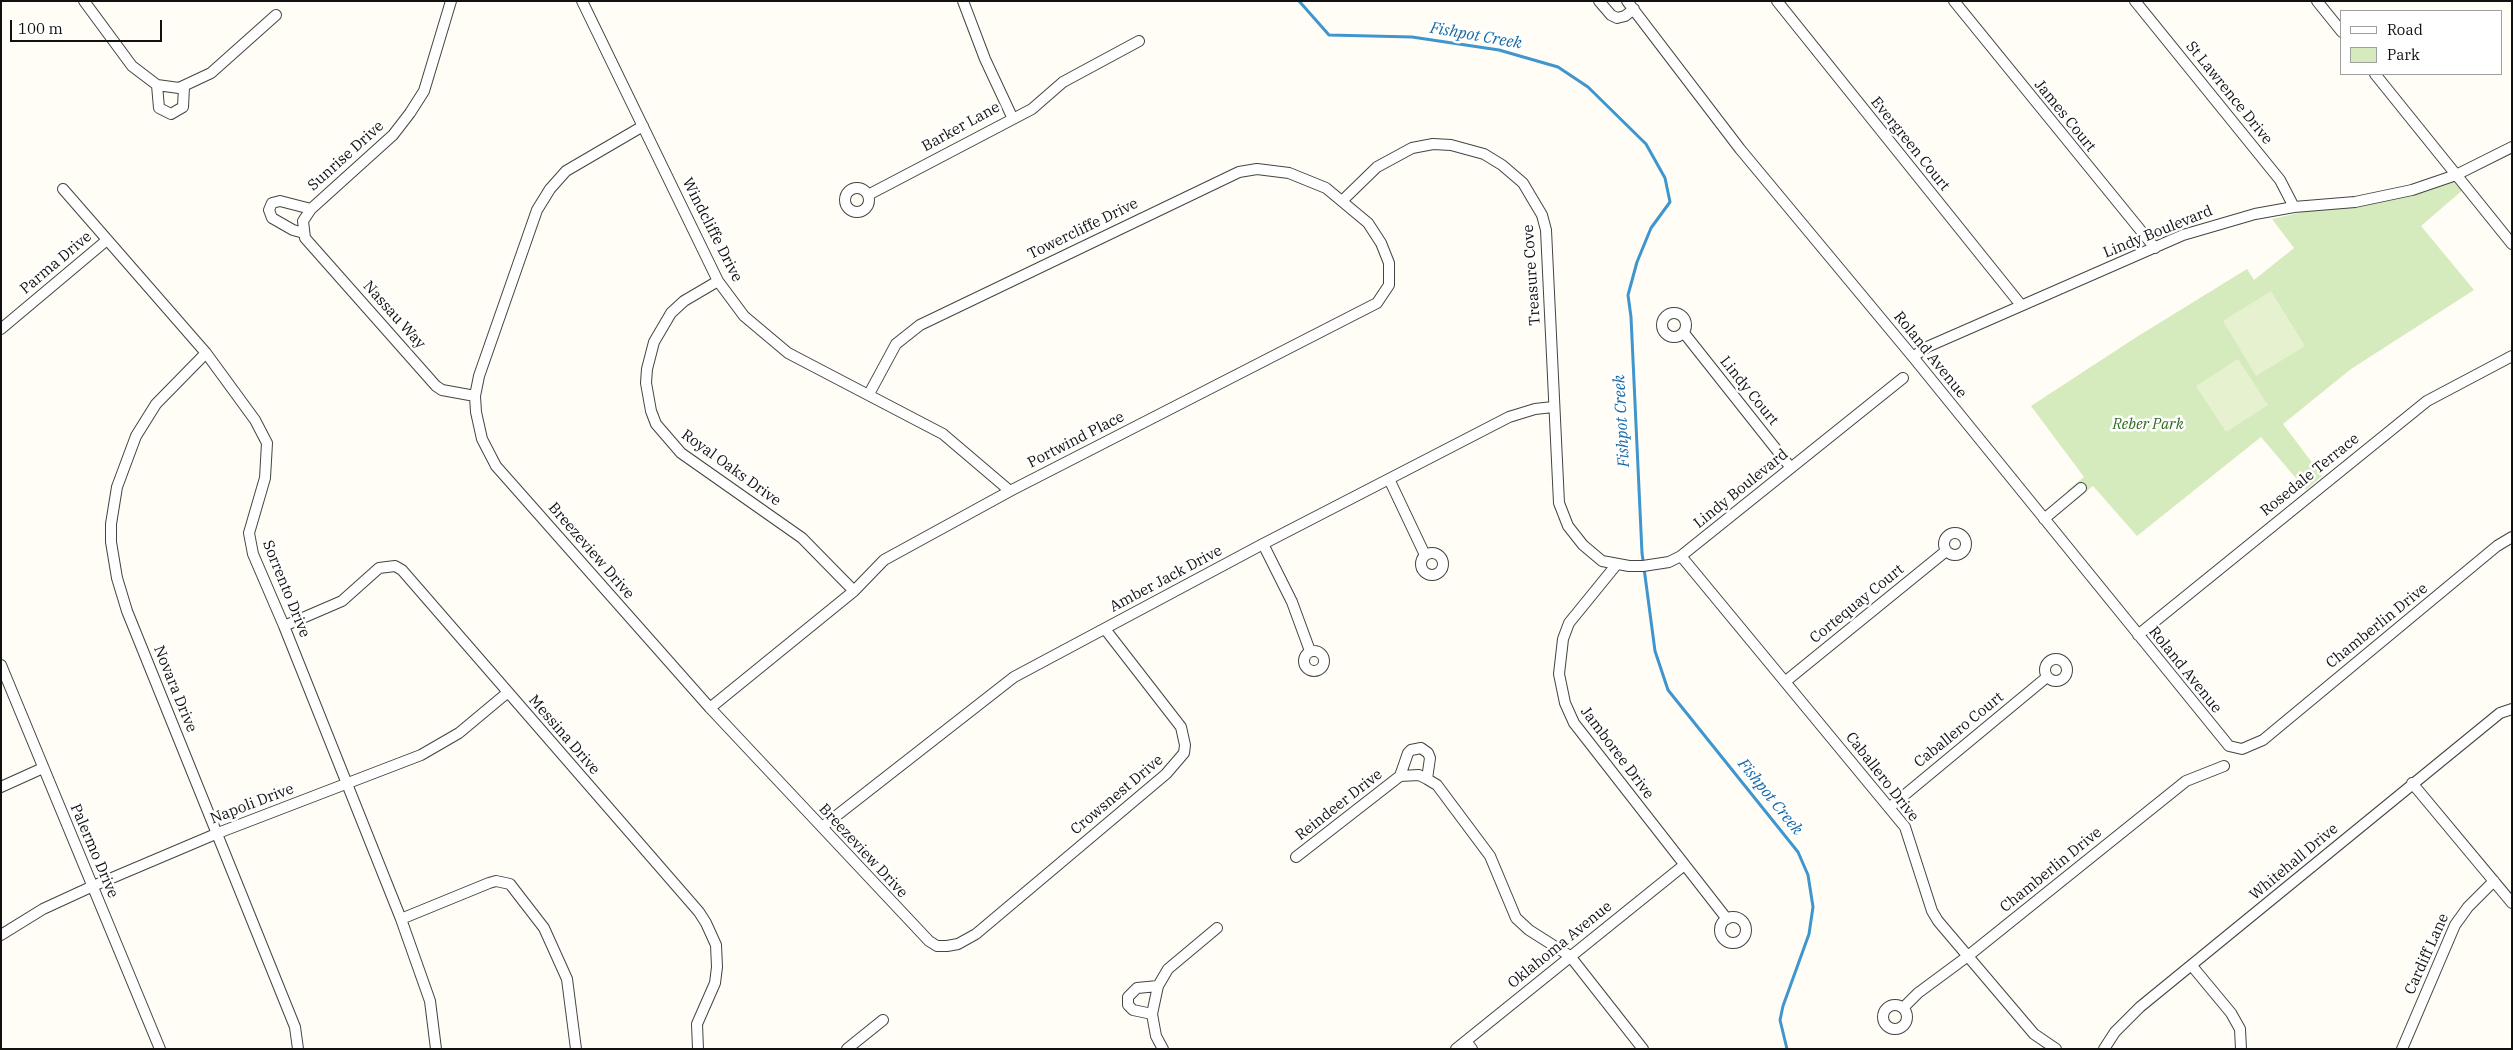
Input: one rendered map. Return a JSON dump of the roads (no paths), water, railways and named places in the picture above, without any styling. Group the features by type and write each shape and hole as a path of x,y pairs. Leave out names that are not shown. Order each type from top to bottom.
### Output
{"street":[{"path":"84,1 132,66 157,85 184,87 210,73 276,15"},
{"name":"Sunrise Drive","path":"304,233 303,221 311,209 393,136 410,113 424,91 452,1"},
{"name":"Windcliffe Drive","path":"582,1 718,280 744,316 775,344 943,434 1010,491"},
{"name":"Barker Lane","path":"868,194 1013,119 984,59 963,1"},
{"name":"Roland Avenue","path":"1599,1 1611,15 1617,18 1625,16 1630,5 1740,149 1913,357 2222,741 2236,749"},
{"name":"Evergreen Court","path":"1777,1 2021,306"},
{"name":"James Court","path":"1954,1 2155,248"},
{"name":"St Lawrence Drive","path":"2135,1 2280,180 2294,207"},
{"path":"2317,1 2340,30"},
{"path":"1013,119 1032,109 1058,85 1139,41"},
{"path":"2376,75 2512,244"},
{"path":"157,85 157,104 162,111 171,114 183,107 184,87"},
{"name":"Breezeview Drive","path":"643,126 566,170 550,189 537,210 479,376 475,396 477,424 482,439 496,466 710,708 920,934 937,946 947,946"},
{"name":"Treasure Cove","path":"1342,201 1377,167 1412,148 1433,144 1451,145 1484,154 1515,175 1532,197 1542,216 1546,230 1559,503 1568,526 1583,545"},
{"name":"Lindy Boulevard","path":"1913,357 1927,347 2155,248 2217,224 2294,207 2355,202 2399,194 2456,175 2512,147"},
{"name":"Towercliffe Drive","path":"869,394 896,344 916,328 1223,178 1239,172 1257,169 1289,173 1326,188 1342,201"},
{"name":"Sorrento Drive","path":"63,189 206,353 256,420 267,443 265,478 249,533 253,554 284,626 401,919 430,1000 436,1049"},
{"path":"304,233 272,218 268,210 272,203 280,200 311,209"},
{"name":"Portwind Place","path":"710,708 854,592 884,560 1010,491 1377,303 1389,285 1390,275 1382,243 1368,223 1342,201"},
{"name":"Nassau Way","path":"304,233 305,238 436,386 442,390 475,396"},
{"name":"Parma Drive","path":"1,329 107,240"},
{"name":"Royal Oaks Drive","path":"718,280 684,301 671,312 654,342 647,368 646,383 651,412 656,424 681,453 802,538 854,592"},
{"name":"Lindy Court","path":"1684,333 1791,468"},
{"name":"Novara Drive","path":"206,353 170,387 145,418 122,469 111,524 117,578 127,612 295,1027 298,1049"},
{"name":"Rosedale Terrace","path":"2138,635 2427,401 2512,356"},
{"name":"Lindy Boulevard","path":"1583,545 1602,560 1629,566 1669,562 1682,556 1903,378"},
{"name":"Amber Jack Drive","path":"822,827 1002,684 1263,544 1509,418 1535,409 1553,408"},
{"path":"1389,479 1425,554"},
{"path":"2044,519 2081,488"},
{"name":"Chamberlin Drive","path":"2236,749 2249,748 2264,740 2497,546 2512,536"},
{"path":"1263,544 1292,602 1310,651"},
{"name":"Cortequay Court","path":"1786,681 1946,551"},
{"name":"Caballero Drive","path":"1682,556 1890,807 1904,827 1911,842 1932,911 1938,921 2034,1034 2056,1049"},
{"name":"Jamboree Drive","path":"1617,564 1569,623 1560,660 1559,674 1562,692 1574,723 1683,866 1727,919"},
{"name":"Messina Drive","path":"284,626 342,601 380,568 395,566 402,570 506,693 699,912 706,923 716,945 717,967 715,983 697,1024 698,1049"},
{"name":"Crowsnest Drive","path":"947,946 958,944 976,934 1166,774 1184,753 1185,745 1181,727 1105,629"},
{"name":"Palermo Drive","path":"1,665 160,1049"},
{"name":"Caballero Court","path":"1890,807 2047,677"},
{"name":"Napoli Drive","path":"1,935 43,910 93,886 218,834 420,755 447,741 506,693"},
{"name":"Whitehall Drive","path":"2104,1049 2115,1032 2140,1007 2412,783 2500,713 2512,709"},
{"path":"1427,779 1430,758 1428,753 1421,748 1411,750 1408,753 1400,776 1419,775 1437,785 1490,856 1516,918 1528,930 1570,956 1643,1049"},
{"name":"Chamberlin Drive","path":"1903,1008 1918,993 1968,956 2186,781 2224,766"},
{"path":"1,787 43,768"},
{"name":"Reindeer Drive","path":"1296,857 1400,776"},
{"path":"2412,783 2512,902"},
{"name":"Oklahoma Avenue","path":"1456,1049 1469,1045 1570,956 1683,866"},
{"path":"401,919 489,883 496,881 510,884 544,928 567,979 576,1049"},
{"name":"Cardiff Lane","path":"2402,1049 2455,925 2468,907 2494,881"},
{"path":"1163,1049 1156,1036 1152,1014 1158,986 1168,969 1217,928"},
{"path":"2192,966 2232,1013 2240,1030 2241,1049"},
{"path":"1152,1014 1133,1010 1128,1005 1128,997 1137,988 1158,986"},
{"path":"848,1049 883,1020"}],"waterway":[{"name":"Fishpot Creek","path":"1299,1 1329,35 1412,37 1499,50 1558,67 1588,87 1646,144 1665,178 1670,202 1651,228 1637,262 1628,295 1631,317 1642,553 1655,651 1668,690 1798,852 1808,875 1813,907 1809,934 1783,1006 1780,1020 1787,1049"}],"park label":[{"name":"Reber Park","path":"2148,425"}]}
